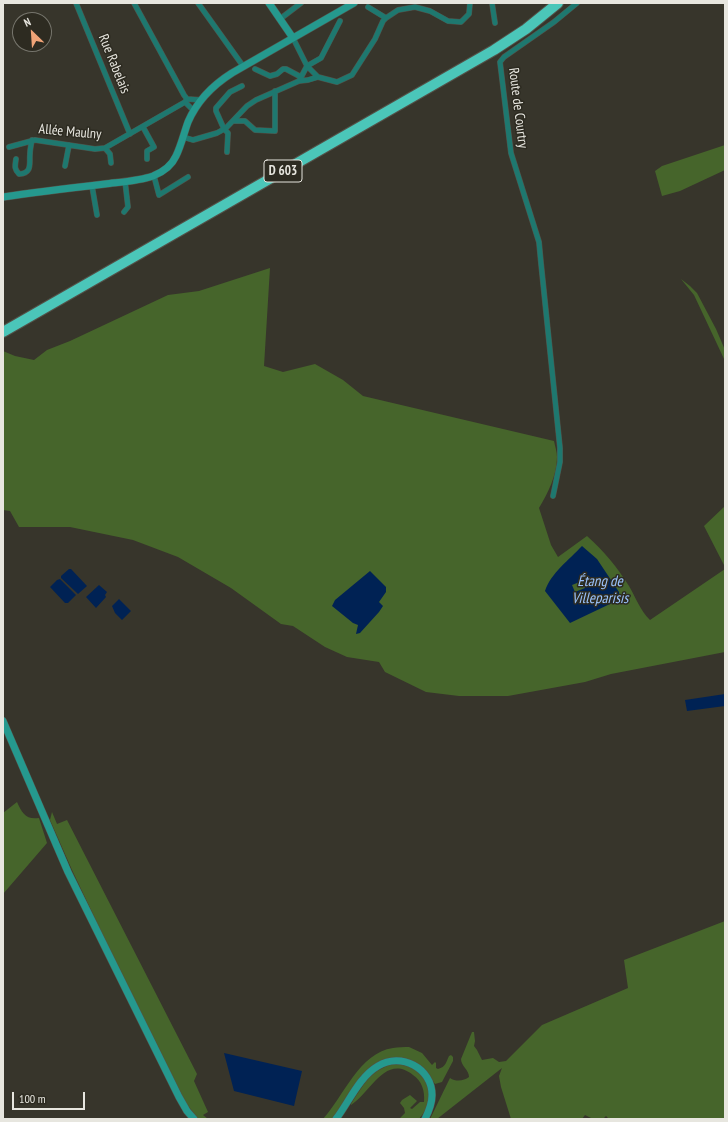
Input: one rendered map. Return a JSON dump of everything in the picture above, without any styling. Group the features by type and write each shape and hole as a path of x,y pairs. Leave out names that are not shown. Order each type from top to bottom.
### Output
{"highway":[{"name":"D 603","path":"3,325 491,44 522,24 549,3"},
{"name":"D 603","path":"3,332 494,50 538,20 558,3"},
{"path":"538,20 550,15 564,3"}],"main road":[{"path":"269,3 293,38"},
{"path":"3,198 28,196 154,176 172,163 194,111 210,90 223,79 244,66 354,3"},
{"path":"3,721 68,872 180,1097 194,1119"},
{"path":"336,1119 367,1075 380,1065 389,1061 405,1061 421,1070 428,1078 432,1096 431,1106 425,1119"}],"street":[{"name":"Rue Rabelais","path":"76,3 130,134"},
{"path":"134,3 186,101 194,111"},
{"path":"198,3 244,66"},
{"path":"280,19 301,3"},
{"path":"293,38 307,66 318,77 337,82 352,75 386,18 398,10 414,6 448,21 461,22 469,14 470,3"},
{"path":"492,3 495,23"},
{"name":"Route de Courtry","path":"553,496 560,462 560,448 539,242 510,147 500,62 504,57 554,22 577,3"},
{"path":"368,7 386,18"},
{"path":"183,137 193,140 224,129 247,106 256,100 300,79 307,66 321,58 340,21"},
{"path":"255,69 270,76 277,74 283,69 286,69 300,79 308,80 318,77"},
{"path":"227,152 228,133 224,129 216,108 230,92 242,86"},
{"path":"233,121 245,121 255,130 275,131 275,91"},
{"path":"186,101 202,100"},
{"name":"Allée Maulny","path":"9,147 32,140 95,149 105,148 186,101"},
{"path":"143,127 154,147 147,151 147,159"},
{"path":"16,159 15,168 20,174 24,174 30,168 29,155 32,140"},
{"path":"65,166 69,145"},
{"path":"105,148 110,154 111,163"},
{"path":"154,176 160,195 188,177"},
{"path":"124,212 128,207 125,181"},
{"path":"92,186 97,215"}],"green space":[{"path":"725,145 725,170 680,191 662,196 655,171 662,166"},
{"path":"270,268 264,366 283,372 315,364 343,380 363,396 554,441 557,464 549,490 539,508 551,545 558,557 587,536 605,553 615,566 629,586 643,612 650,620 725,569 725,652 611,674 585,682 508,696 459,696 426,692 385,672 379,662 347,657 325,647 293,626 281,624 231,588 178,557 133,540 70,527 19,527 10,511 3,510 3,351 15,356 34,360 47,350 70,341 168,295 199,291"},
{"path":"681,279 697,293 725,350 725,361 694,295"},
{"path":"725,506 725,567 704,526"},
{"path":"17,802 25,815 31,818 39,818 47,843 3,894 3,813"},
{"path":"52,812 57,824 67,820 197,1074 194,1081 208,1112 203,1115 208,1119 198,1119 186,1103 135,1003 50,820"},
{"path":"725,921 725,1119 609,1119 606,1116 603,1119 593,1119 585,1115 582,1119 511,1119 499,1076 502,1068 437,1119 430,1119 450,1078 460,1080 469,1077 461,1059 472,1032 474,1032 474,1046 482,1060 493,1058 499,1062 506,1061 542,1025 628,988 624,960"},
{"path":"409,1047 422,1053 432,1065 435,1062 436,1068 438,1069 444,1066 449,1056 451,1055 453,1057 453,1061 442,1082 435,1084 424,1069 417,1063 402,1058 388,1058 370,1068 332,1119 323,1119 331,1110 353,1077 371,1058 381,1052 393,1048"},
{"path":"392,1064 413,1068 418,1071 425,1081 429,1092 429,1098 428,1104 419,1119 399,1119 405,1113 404,1108 400,1103 402,1100 410,1095 417,1101 410,1108 412,1109 420,1102 424,1102 424,1094 421,1083 416,1077 403,1070 394,1069 386,1072 351,1105 372,1075 384,1067"}],"water":[{"name":"Étang de Villeparisis","path":"582,546 597,559 619,592 619,603 612,603 570,623 545,591 551,578","holes":["582,581 585,588 575,592 572,585"]},
{"path":"71,569 87,586 78,594 61,578 61,576"},
{"path":"370,571 386,587 386,592 379,602 383,606 360,633 356,634 358,625 353,623 332,606 335,600"},
{"path":"60,579 76,595 68,603 65,603 50,587"},
{"path":"99,585 107,592 105,595 106,597 96,608 86,597"},
{"path":"119,599 131,611 122,620 115,613 112,606"},
{"path":"725,694 725,706 687,711 685,700"},
{"path":"224,1053 302,1071 294,1106 234,1091"}]}
